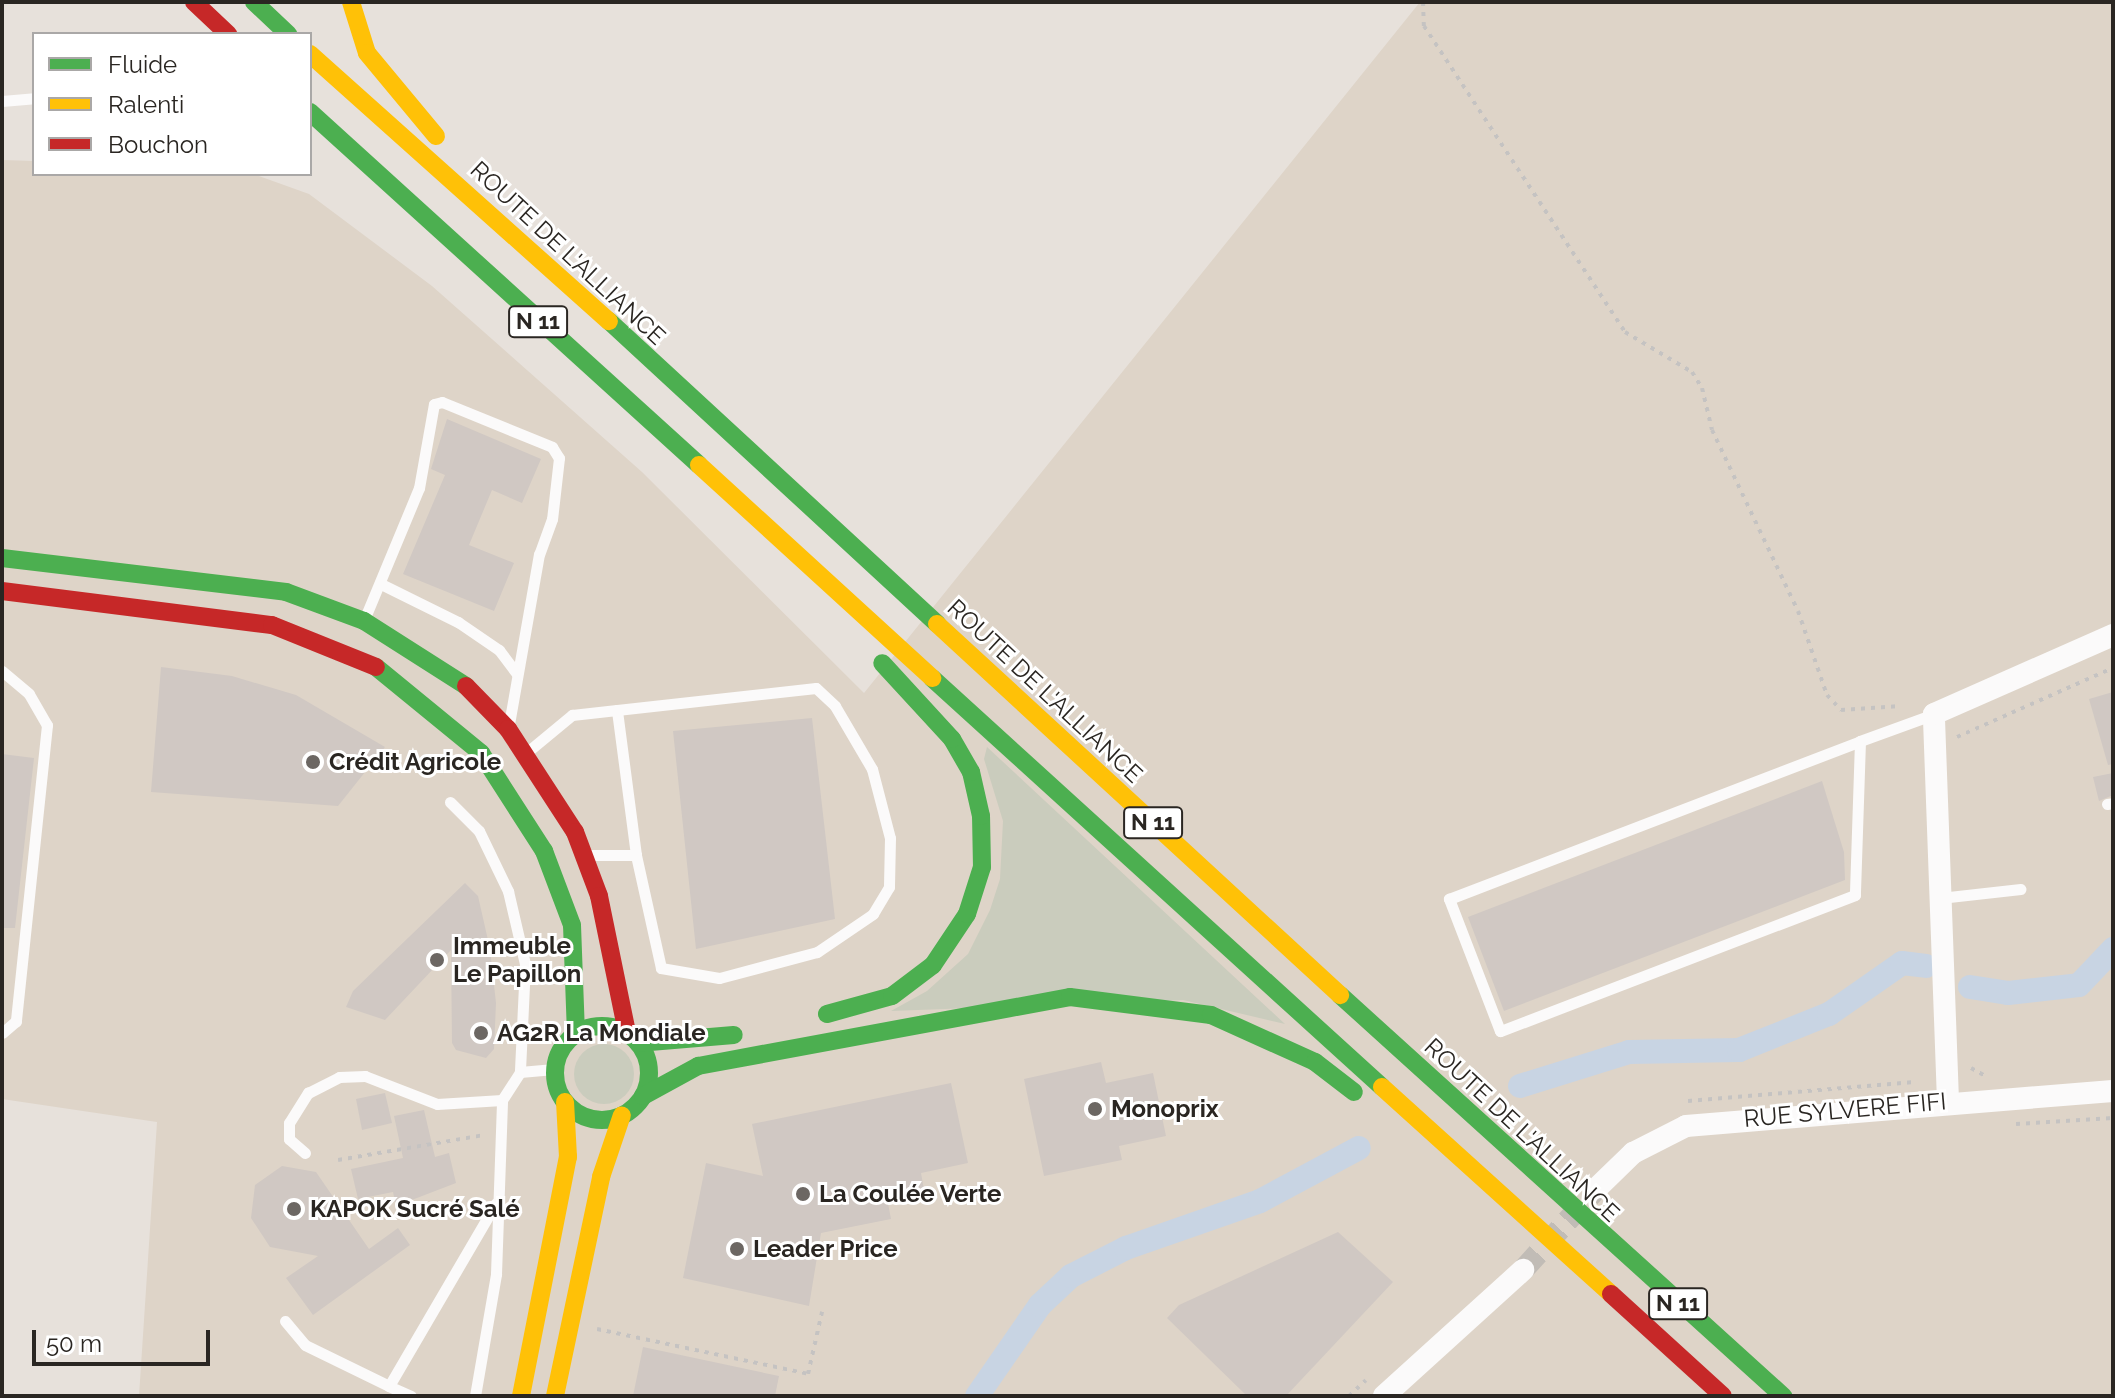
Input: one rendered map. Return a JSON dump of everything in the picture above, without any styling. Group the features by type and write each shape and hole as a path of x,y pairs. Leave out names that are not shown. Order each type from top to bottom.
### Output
{"main road":[{"path":"254,2 286,32"},
{"path":"351,2 367,53 422,121 690,379 749,455"},
{"path":"197,5 226,32"},
{"name":"ROUTE DE L'ALLIANCE","path":"312,56 521,240 749,455 1778,1391 1790,1396"},
{"name":"N 11","path":"312,114 1723,1396"},
{"path":"767,530 952,739 971,772 981,816 977,893 933,965 892,996 804,1019"},
{"path":"2,558 232,582 286,592 364,621 451,671 508,729 526,753 585,855 633,1038 649,1074 643,1096"},
{"path":"2,591 272,625 352,654 393,677 481,753 544,851 572,925 576,1033 554,1069 565,1102 568,1157 521,1396"},
{"path":"555,1396 601,1177 622,1115 643,1096 698,1066 831,1037 1036,1001 1132,1001 1211,1015 1315,1062 1501,1196"},
{"path":"576,1033 607,1026 633,1038 751,1031"},
{"path":"565,1102 591,1118 622,1115"}],"street":[{"path":"1948,1101 1934,714 2113,635"},
{"name":"RUE SYLVERE FIFI","path":"1598,1187 1633,1153 1686,1126 1948,1101 2113,1091"},
{"path":"1384,1396 1523,1270"}],"lane":[{"path":"2,101 32,98"},
{"path":"364,621 383,585 419,488 434,404 442,402 552,447 559,458 552,519 517,674 508,729"},
{"path":"383,585 458,622 499,650 517,674"},
{"path":"2,671 29,694 47,725 16,1021 2,1033"},
{"path":"526,753 572,715 617,710 816,688 835,706 872,769 890,838 889,887 873,914 817,952 719,978 673,973 661,968 653,948 636,855 617,710"},
{"path":"1860,741 1855,895 1500,1031 1449,899 1860,741 1934,714"},
{"path":"450,802 479,831 508,891 526,976 520,1072 502,1100 496,1202 496,1274 475,1396"},
{"path":"585,855 636,855"},
{"path":"1940,898 2020,889"},
{"path":"520,1072 554,1069"},
{"path":"305,1153 289,1139 292,1115 308,1093 339,1077 365,1076 437,1104 502,1100"},
{"path":"389,1386 496,1202"},
{"path":"285,1321 305,1345 411,1396"}],"path":[{"path":"1423,2 1424,26 1625,332 1692,372 1702,388 1712,430 1798,611 1827,695 1841,710 1905,705 1934,714"},
{"path":"338,1160 500,1133"},
{"path":"590,1330 808,1374 822,1312"}],"shaded area":[{"path":"1420,2 2113,2 2113,1396 139,1396 157,1122 2,1099 2,160 32,161 32,176 259,176 309,194 432,286 642,472 864,693"},
{"path":"987,747 1285,1024 1183,1000 891,1011 927,991 968,954 990,910 1000,879 1003,821 984,759"},
{"path":"604,1044 625,1053 634,1074 625,1095 604,1104 583,1095 574,1074 583,1053"}],"building":[{"path":"447,419 541,459 522,503 492,490 469,545 514,563 494,611 403,574 445,475 431,469"},
{"path":"161,667 232,676 296,695 385,747 338,806 151,792"},
{"path":"2113,692 2113,764 2108,765 2089,699"},
{"path":"812,718 835,919 696,949 673,731"},
{"path":"2,754 34,758 15,928 2,928"},
{"path":"2113,773 2113,795 2099,801 2093,777"},
{"path":"1822,781 1844,852 1845,880 1504,1011 1468,917"},
{"name":"Immeuble Le Papillon","path":"465,883 478,896 490,949 496,1003 494,1049 486,1058 456,1050 452,1043 451,950 385,1020 346,1007 353,991"},
{"name":"Monoprix","path":"1101,1062 1106,1083 1153,1073 1166,1136 1119,1146 1122,1160 1044,1176 1024,1079"},
{"name":"La Coulée Verte","path":"951,1083 968,1163 921,1173 924,1190 887,1198 891,1219 821,1233 809,1306 683,1278 706,1163 763,1176 752,1124"},
{"path":"385,1093 392,1123 362,1130 356,1099"},
{"path":"424,1110 435,1157 449,1153 456,1183 396,1206 393,1192 358,1199 351,1169 403,1158 394,1116"},
{"path":"282,1166 316,1172 369,1249 398,1228 410,1245 313,1315 286,1278 318,1256 270,1247 251,1218 255,1185"},
{"path":"1338,1232 1393,1282 1286,1396 1247,1396 1167,1318 1179,1305"},
{"path":"643,1347 779,1376 775,1396 633,1396"}],"waterway":[{"path":"1970,987 2008,993 2079,985 2113,949"},
{"path":"1520,1086 1629,1052 1739,1050 1829,1014 1902,963 1926,966"},
{"path":"977,1396 1040,1305 1071,1276 1126,1248 1260,1201 1359,1148"}],"tunnel":[{"path":"1523,1270 1598,1187"}],"traffic: fast":[{"path":"254,2 286,32"},
{"path":"312,114 699,465"},
{"path":"609,321 937,624"},
{"path":"2,558 286,592 364,621 466,686"},
{"path":"827,1014 892,996 933,965 967,914 982,867 981,816 971,772 952,739 882,663"},
{"path":"376,667 481,753 544,851 572,925 576,1033"},
{"path":"932,678 1382,1087"},
{"path":"1340,995 1783,1396"},
{"path":"643,1096 698,1066 1070,997 1211,1015 1315,1062 1354,1092"},
{"path":"602,1026 620,1030 635,1040 645,1055 649,1073 645,1091 635,1106 620,1116 602,1120 584,1116 569,1106 559,1091 555,1073 559,1055 569,1040 584,1030 602,1026"},
{"path":"638,1043 734,1035"}],"traffic: slow":[{"path":"351,2 367,53 436,136"},
{"path":"312,56 609,321"},
{"path":"699,465 932,678"},
{"path":"937,624 1340,995"},
{"path":"1382,1087 1611,1294"},
{"path":"521,1396 568,1157 565,1102"},
{"path":"555,1396 601,1177 622,1115"}],"traffic: jam":[{"path":"194,2 226,32"},
{"path":"2,591 272,625 376,667"},
{"path":"466,686 508,729 575,832 599,896 627,1033"},
{"path":"1611,1294 1723,1396"}],"place":[{"name":"Crédit Agricole","path":"313,762"},
{"name":"Immeuble Le Papillon","path":"437,960"},
{"name":"AG2R La Mondiale","path":"481,1033"},
{"name":"Monoprix","path":"1095,1109"},
{"name":"La Coulée Verte","path":"803,1194"},
{"name":"KAPOK Sucré Salé","path":"294,1209"},
{"name":"Leader Price","path":"737,1249"}]}
